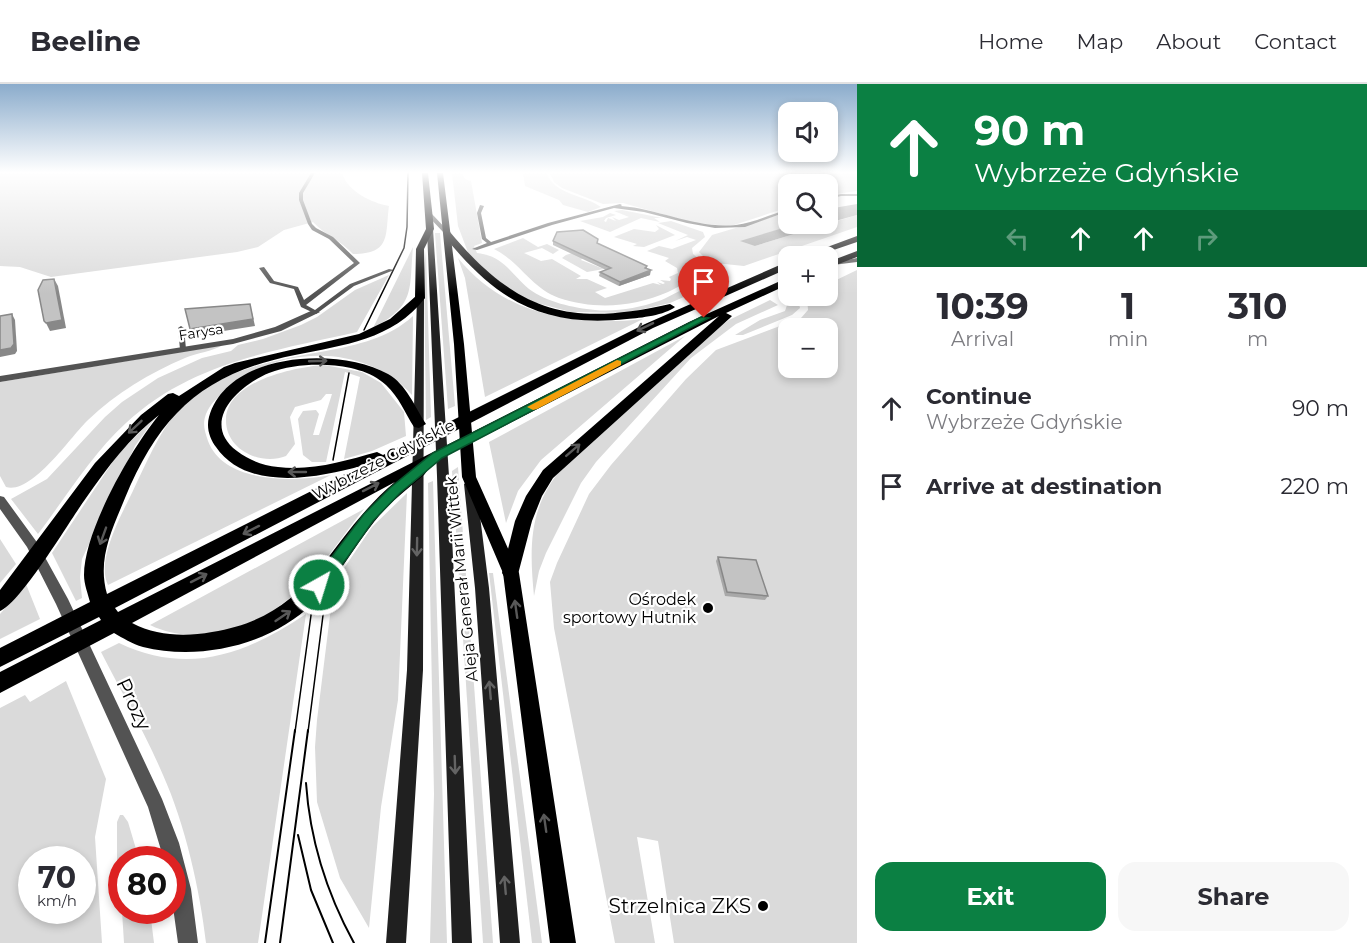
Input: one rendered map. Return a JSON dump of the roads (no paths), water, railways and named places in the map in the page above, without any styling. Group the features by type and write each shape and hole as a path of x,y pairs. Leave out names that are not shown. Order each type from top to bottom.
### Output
{"highway":[{"path":"447,233 468,261 495,287 519,301 559,313 597,318 631,316 717,294"},
{"path":"837,246 857,239"},
{"path":"838,261 857,254"},
{"name":"Wybrzeże Gdyńskie","path":"0,683 54,654 142,596 415,446 649,326 778,269"},
{"name":"Wybrzeże Gdyńskie","path":"0,658 46,634 142,596 361,493 438,456 674,333 778,285"},
{"path":"511,573 514,551 531,501 554,467 705,332 756,294"},
{"path":"0,603 50,539 100,466 131,430 154,410 191,386 238,366 366,336 393,323 420,298"},
{"path":"415,446 329,470 288,472 261,468 231,454 218,439 214,422 227,396 254,376 292,363 326,360 355,364 383,376 405,398 419,424"},
{"path":"238,366 189,395 163,417 136,461 101,539 94,567 97,596 114,621 127,631 143,638 173,644 205,644 248,633 281,618 319,585 377,508 438,456"}],"main road":[{"name":"Aleja Generał Marii Wittek","path":"429,213 433,228 462,943"},
{"name":"Aleja Generał Marii Wittek","path":"445,213 464,402 468,469 482,588 510,943"},
{"path":"396,943 415,670 420,249 433,228"},
{"path":"468,469 511,573 563,943"}],"street":[{"name":"Farysa","path":"0,379 261,334 316,312"},
{"name":"Prozy","path":"0,500 32,544 73,624 156,805 170,843 182,889 188,943"}],"lane":[{"path":"302,304 357,263 331,238 314,229 306,213"},
{"path":"445,213 433,228 447,233"},
{"path":"479,213 484,239 491,244"},
{"path":"475,249 507,236 592,213"},
{"path":"657,213 701,225 734,228 778,214"},
{"path":"664,220 672,217"},
{"path":"838,263 857,260"},
{"path":"262,268 272,282 296,288 302,304 316,312"},
{"name":"Farysa","path":"316,312 352,285 391,270"},
{"path":"181,328 183,349"}],"tram line":[{"path":"364,330 404,248 407,213"},
{"path":"333,460 349,373"},
{"path":"308,732 326,592"},
{"path":"295,732 312,608"},
{"path":"265,943 295,730"},
{"path":"280,943 308,730"},
{"path":"306,783 311,825 321,866 335,905 354,943"},
{"path":"298,835 311,890 333,943"}],"place":[{"name":"Ośrodek sportowy Hutnik","path":"708,608"},
{"name":"Strzelnica ZKS","path":"763,906"}]}
